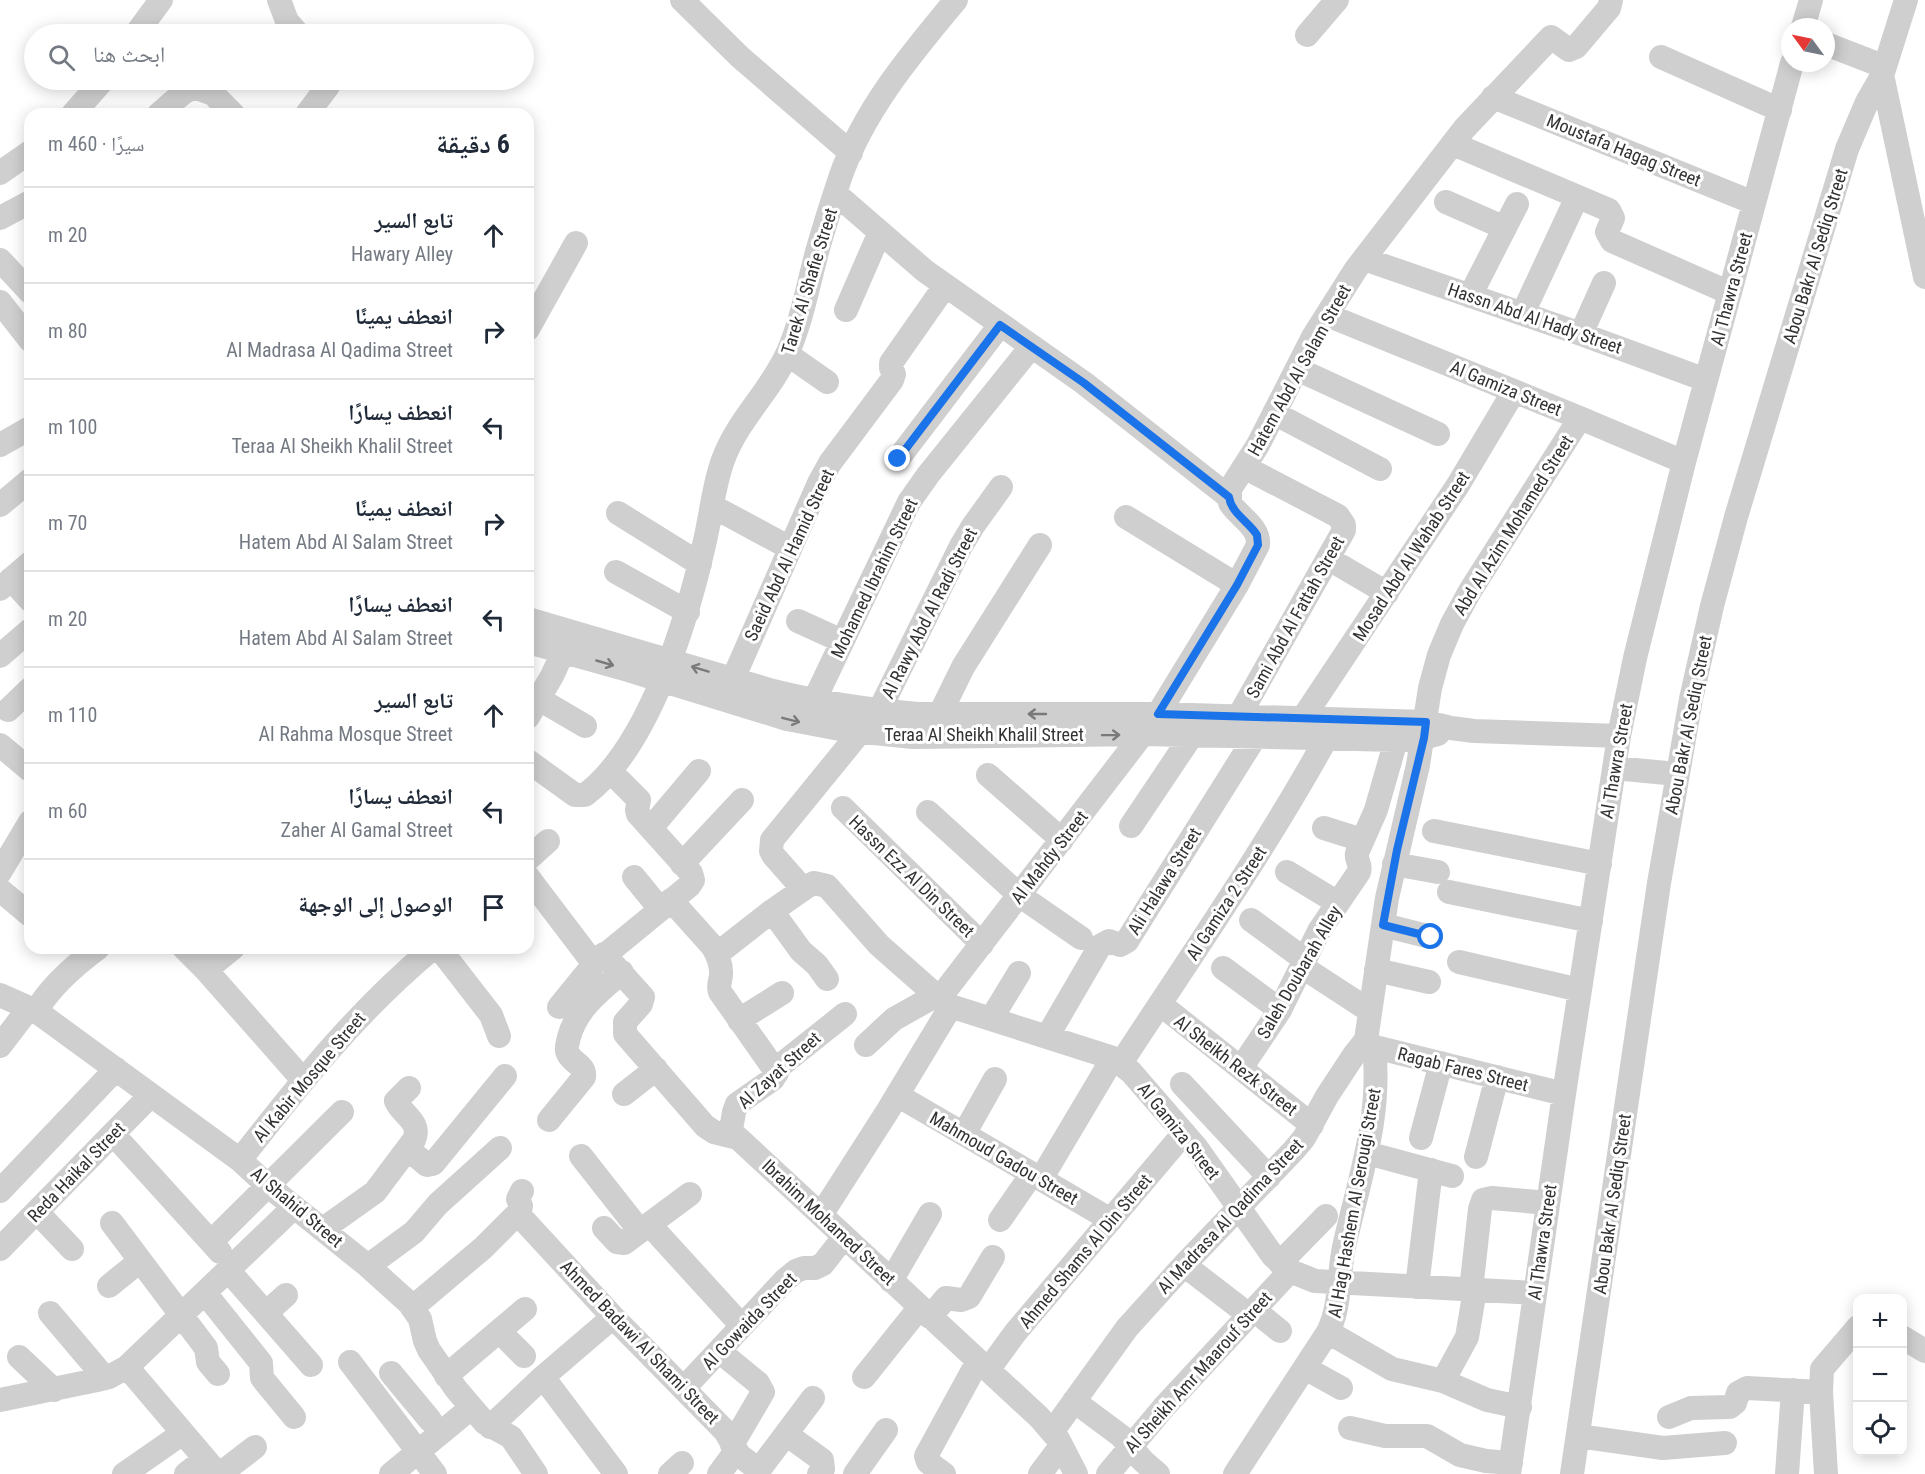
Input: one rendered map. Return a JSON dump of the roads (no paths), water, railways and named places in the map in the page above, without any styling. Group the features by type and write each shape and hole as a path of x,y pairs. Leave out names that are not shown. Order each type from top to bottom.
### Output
{"street":[{"path":"279,0 290,24"},
{"path":"682,0 740,57 851,153"},
{"name":"Tarek Al Shafie Street","path":"534,765 579,796 588,793 610,771 652,703 688,612 722,462 742,421 773,380 787,354 801,317 817,250 851,153 885,91 956,0"},
{"path":"1307,35 1338,0"},
{"name":"Hatem Abd Al Salam Street","path":"1229,497 1230,489 1327,315 1364,259 1453,144 1493,97 1551,38 1569,50 1576,47 1609,8 1611,0"},
{"path":"1806,18 1811,0"},
{"name":"Abou Bakr Al Sediq Street","path":"1576,1474 1578,1436 1659,883 1691,699 1712,606 1736,517 1847,149 1867,102 1882,76 1906,0"},
{"path":"142,24 154,3"},
{"path":"1835,47 1875,63 1881,70 1925,277"},
{"path":"1661,57 1780,110"},
{"name":"Al Thawra Street","path":"1510,1469 1619,736 1635,658 1684,462 1790,72"},
{"path":"78,108 94,90"},
{"path":"166,108 188,90"},
{"path":"202,90 213,94 227,108"},
{"path":"312,108 325,90"},
{"name":"Moustafa Hagag Street","path":"1493,97 1754,203"},
{"path":"1453,144 1611,212 1612,218 1607,232 1612,241 1730,293"},
{"path":"0,173 24,156"},
{"path":"836,194 919,266 1084,383 1229,497 1234,509 1255,531 1258,545 1237,585 1158,714"},
{"path":"1523,313 1577,197"},
{"path":"1446,202 1505,228"},
{"path":"1470,296 1517,204"},
{"path":"0,218 24,205"},
{"path":"846,310 879,232"},
{"path":"534,317 576,243"},
{"name":"Hassn Abd Al Hady Street","path":"1364,259 1523,313 1706,381"},
{"path":"0,260 24,286"},
{"path":"1581,334 1604,283"},
{"name":"Saeid Abd Al Hamid Street","path":"733,679 809,503 830,463 892,380 894,374 891,363 945,286"},
{"path":"0,302 24,332"},
{"name":"Al Gamiza Street","path":"1327,315 1684,462"},
{"path":"898,459 1000,325"},
{"name":"Mohamed Ibrahim Street","path":"814,700 909,502 927,476 1031,347"},
{"path":"787,354 827,382"},
{"path":"1297,369 1438,434"},
{"name":"Mosad Abd Al Wahab Street","path":"1303,718 1458,485 1514,391"},
{"path":"1274,413 1380,469"},
{"name":"Abd Al Azim Mohamed Street","path":"1425,730 1430,688 1439,655 1452,624 1498,544 1580,418"},
{"path":"0,445 24,431"},
{"name":"Sami Abd Al Fattah Street","path":"1239,716 1344,530 1344,525 1338,516 1244,466"},
{"path":"0,505 24,485"},
{"name":"Al Rawy Abd Al Radi Street","path":"879,711 961,546 1001,487"},
{"path":"712,506 790,548"},
{"path":"618,513 700,564"},
{"path":"1126,517 1237,585"},
{"path":"939,726 963,668 1040,545"},
{"path":"1329,559 1387,593"},
{"path":"24,568 6,584 24,596"},
{"path":"616,572 688,612"},
{"path":"798,621 842,641"},
{"name":"Teraa Al Sheikh Khalil Street","path":"534,622 568,642 666,670 787,719 816,726 860,732 913,737 939,726 1158,714 1303,718 1425,730 1451,728 1533,734 1619,736"},
{"path":"0,656 24,635"},
{"name":"Teraa Al Sheikh Khalil Street","path":"534,642 568,642"},
{"path":"568,642 534,708 585,726"},
{"name":"Teraa Al Sheikh Khalil Street","path":"666,670 733,679 814,700 879,711 939,726 1396,740 1425,730"},
{"path":"8,710 24,695"},
{"name":"Al Mahdy Street","path":"820,1215 897,1095 942,1000 1019,895 1158,714"},
{"name":"Al Madrasa Al Qadima Street","path":"1040,1474 1074,1401 1127,1328 1294,1150 1312,1125 1332,1088 1354,1055 1369,1046 1367,1036 1383,925 1394,864 1425,730"},
{"path":"803,889 771,851 772,840 860,732"},
{"path":"1131,826 1192,735"},
{"name":"Ali Halawa Street","path":"1047,1037 1100,945 1109,941 1120,945 1127,941 1255,737"},
{"name":"Al Gamiza 2 Street","path":"1000,1220 1037,1176 1117,1061 1160,1004 1252,864 1326,739"},
{"name":"Saleh Doubarah Alley","path":"1241,1068 1280,1010 1319,931 1359,872 1360,863 1356,855 1376,810 1396,740"},
{"path":"0,745 24,765"},
{"path":"1614,768 1677,774"},
{"path":"559,1007 599,959 689,886 693,880 691,873 638,812 639,800 610,771"},
{"path":"651,828 699,771"},
{"path":"988,775 1062,840"},
{"path":"682,864 742,800"},
{"name":"Hassn Ezz Al Din Street","path":"843,808 982,944"},
{"path":"928,812 1019,895 1081,939"},
{"path":"0,872 8,840 24,827"},
{"path":"1324,828 1362,840"},
{"path":"1434,831 1600,864"},
{"path":"534,854 548,841"},
{"path":"1394,864 1444,882 1591,921"},
{"path":"1287,872 1338,903"},
{"path":"634,878 717,954 721,971 718,988 777,1073"},
{"path":"717,954 803,889 814,883 827,886 879,945 942,1000 991,1019 1117,1061"},
{"path":"534,884 599,959 622,972 591,999 570,1032 567,1051 583,1068 584,1077 549,1120"},
{"path":"0,890 24,910"},
{"path":"772,911 801,951 818,965 827,980"},
{"path":"1251,920 1302,962 1370,1011"},
{"path":"1383,925 1431,937"},
{"path":"0,1046 82,954"},
{"path":"190,954 303,1080"},
{"path":"206,970 226,954"},
{"name":"Al Kabir Mosque Street","path":"240,1160 303,1080 361,1014 425,954"},
{"path":"433,954 491,1015 499,1036"},
{"path":"1460,962 1580,990"},
{"path":"1223,968 1280,1010"},
{"path":"1376,970 1429,981"},
{"name":"Ibrahim Mohamed Street","path":"622,972 641,992 643,999 625,1022 624,1031 705,1126 714,1132 738,1138 1039,1417 1057,1439 1076,1474"},
{"path":"991,1019 1019,973"},
{"path":"739,1020 782,993"},
{"name":"Al Shahid Street","path":"0,995 33,1009 240,1160 267,1185 368,1266 413,1307 420,1319 425,1341 461,1406 490,1427 511,1437 536,1474"},
{"path":"866,1045 894,1019 942,1000"},
{"name":"Al Sheikh Rezk Street","path":"1160,1004 1312,1125"},
{"name":"Al Zayat Street","path":"726,1134 732,1124 737,1104 773,1079 781,1065 845,1014"},
{"name":"Ragab Fares Street","path":"1369,1046 1564,1094"},
{"name":"Al Hag Hashem Al Serougi Street","path":"1235,1474 1328,1332 1337,1309 1344,1246 1367,1153 1376,1096 1377,1072 1369,1046"},
{"name":"Al Gamiza Street","path":"1117,1061 1196,1147 1238,1209 1285,1267"},
{"path":"1421,1138 1440,1063"},
{"path":"0,1191 116,1069"},
{"path":"624,1094 656,1069"},
{"path":"408,1149 427,1165 433,1164 505,1076"},
{"path":"1476,1157 1497,1077"},
{"path":"964,1134 995,1079"},
{"path":"1182,1084 1269,1177"},
{"path":"323,1229 375,1192 416,1136 417,1129 396,1101 409,1088"},
{"name":"Reda Haikal Street","path":"0,1249 151,1095"},
{"name":"Mahmoud Gadou Street","path":"897,1095 1111,1220"},
{"path":"211,1242 342,1112"},
{"name":"Ahmed Shams Al Din Street","path":"944,1474 928,1462 926,1456 983,1365 1015,1334 1184,1133"},
{"path":"113,1134 211,1242 266,1313 311,1365"},
{"path":"368,1266 414,1232 438,1204 500,1148"},
{"path":"1367,1153 1442,1173 1418,1287"},
{"path":"581,1156 644,1227 742,1326"},
{"path":"413,1307 519,1215 518,1199 522,1191"},
{"path":"603,1228 617,1242 622,1243 690,1194"},
{"path":"1443,1382 1467,1337 1480,1209 1483,1200 1492,1197 1548,1203"},
{"path":"0,1400 105,1378 127,1367 294,1207"},
{"path":"37,1212 72,1249"},
{"path":"891,1281 930,1214"},
{"name":"Ahmed Badawi Al Shami Street","path":"519,1215 613,1317 725,1431 734,1448 758,1472"},
{"name":"Al Sheikh Amr Maarouf Street","path":"1108,1474 1251,1313 1326,1216"},
{"path":"112,1223 206,1348 208,1362 218,1374"},
{"name":"Al Gowaida Street","path":"684,1388 790,1275 804,1268 815,1268 823,1263 844,1237"},
{"path":"864,1377 925,1312 946,1298 964,1300 969,1296 993,1257"},
{"path":"109,1286 140,1261"},
{"path":"1184,1265 1280,1331"},
{"path":"1285,1267 1316,1281 1535,1293"},
{"path":"205,1293 261,1363 263,1368 261,1377 294,1417"},
{"path":"266,1313 286,1295"},
{"path":"446,1376 525,1309"},
{"path":"50,1313 105,1378"},
{"path":"490,1427 543,1377 613,1317"},
{"path":"498,1331 524,1356"},
{"path":"1328,1332 1392,1369 1443,1382 1487,1401 1520,1407"},
{"path":"1826,1474 1822,1380 1853,1333"},
{"path":"1907,1340 1925,1351"},
{"path":"719,1351 762,1389 762,1395 719,1474"},
{"path":"19,1357 54,1390"},
{"path":"351,1362 435,1474"},
{"path":"127,1367 215,1469"},
{"path":"1305,1368 1341,1388"},
{"path":"391,1373 430,1420"},
{"path":"543,1377 616,1474"},
{"path":"1669,1417 1691,1408 1730,1407 1735,1403 1738,1393 1744,1388 1793,1390 1822,1380"},
{"path":"1787,1474 1793,1390"},
{"path":"758,1472 813,1398"},
{"path":"1074,1401 1109,1426 1158,1474"},
{"path":"413,1445 461,1406"},
{"path":"391,1474 430,1420 461,1406"},
{"path":"1350,1428 1392,1437 1427,1436 1460,1455 1510,1469"},
{"path":"855,1474 886,1430"},
{"path":"124,1474 183,1433"},
{"path":"786,1434 822,1461 823,1469 819,1474"},
{"path":"1578,1436 1663,1448 1725,1443"},
{"path":"186,1474 215,1469 255,1447"}]}
